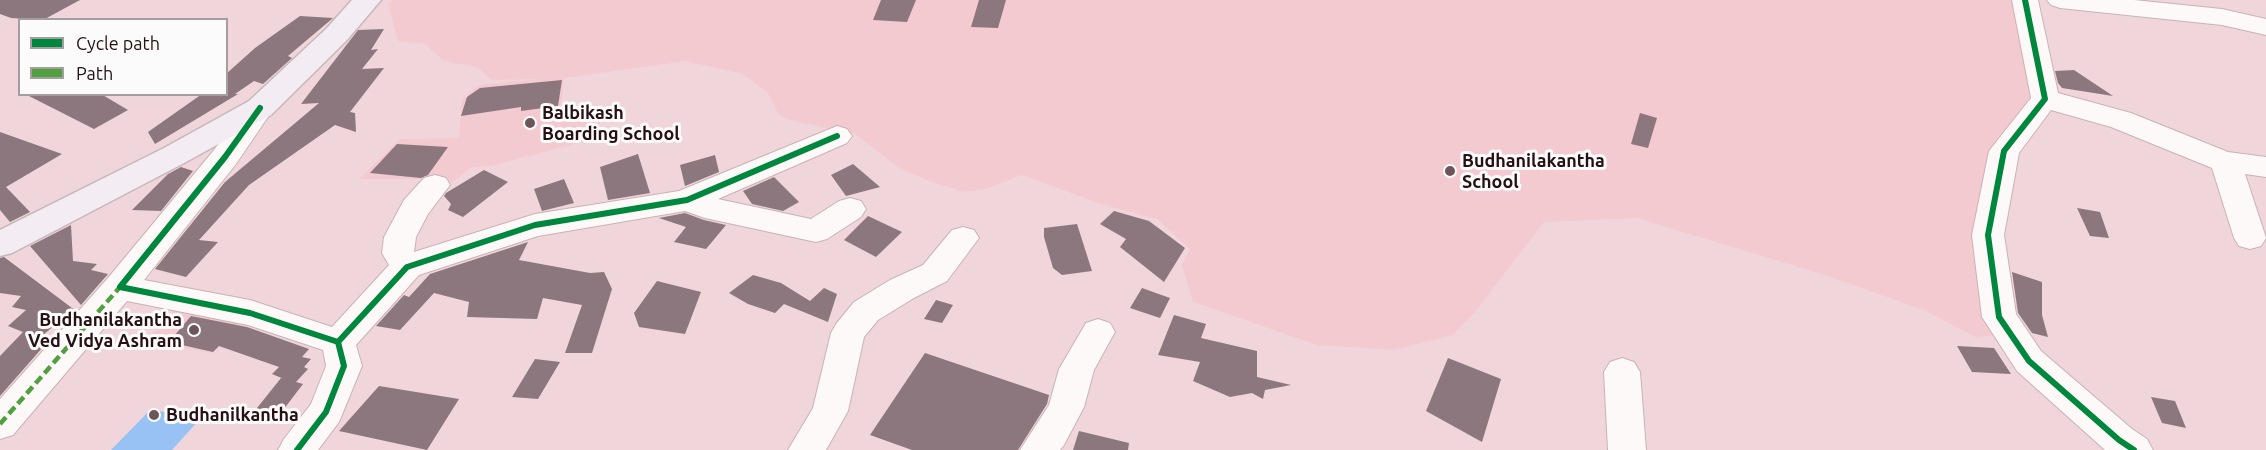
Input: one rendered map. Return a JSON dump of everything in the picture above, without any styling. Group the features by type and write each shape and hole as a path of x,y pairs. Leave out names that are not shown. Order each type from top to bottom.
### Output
{"main road":[{"path":"0,244 175,155 260,108 337,34 368,0"}],"street":[{"path":"2025,0 2045,99 2004,151 1988,235 1999,317 2029,361 2119,440 2134,450"},
{"path":"2061,0 2222,17 2266,27"},
{"path":"2255,0 2266,16"},
{"path":"2045,99 2121,120 2223,161 2265,169"},
{"path":"0,424 120,287 225,157 260,108"},
{"path":"338,342 407,267 535,225 687,200 837,136"},
{"path":"2223,161 2229,169 2250,238"},
{"path":"407,267 398,253 400,237 415,208 435,185"},
{"path":"687,200 705,207 816,231 850,209"},
{"path":"807,450 830,411 848,333 866,312 935,273 963,238"},
{"path":"120,287 250,312 338,342"},
{"path":"1039,450 1066,407 1077,369 1098,332"},
{"path":"297,450 326,412 344,366 338,342"},
{"path":"1622,372 1627,450"}],"shaded area":[{"name":"Budhanilakantha School","path":"392,0 2018,0 2033,110 2000,148 1999,334 1977,338 1924,310 1821,274 1637,218 1544,222 1475,312 1453,335 1394,350 1317,345 1193,302 1182,265 1190,249 1157,219 1101,204 1022,175 986,189 964,192 926,180 898,167 855,134 785,119 778,113 768,93 743,74 686,61 564,78 561,108 603,108 597,138 491,166 472,167 451,183 440,179 359,179 400,139 459,138 462,100 479,85 543,79 491,80 477,67 444,61 425,44 398,41 388,4"},
{"name":"Budhanilakantha Ved Vidya Ashram","path":"175,309 241,320 212,353 147,340"}],"water":[{"path":"151,409 168,413 163,419 174,422 180,416 199,420 172,450 111,450"}],"building":[{"path":"0,0 80,0 47,18 11,18 0,14"},
{"path":"881,0 916,0 907,22 873,20"},
{"path":"979,0 1006,0 998,28 971,27"},
{"path":"300,16 333,18 288,56 292,58 263,84 254,81 235,94 238,94 155,144 148,132 199,96 228,96 228,72 255,48"},
{"path":"384,29 371,50 378,49 362,69 384,68 350,112 355,113 356,132 335,125 249,185 199,240 218,242 186,277 155,269 225,182 319,103 301,104 358,30"},
{"path":"2074,70 2113,96 2062,88 2055,71"},
{"path":"562,80 558,106 521,111 521,107 461,116 467,97 480,88"},
{"path":"29,96 104,96 128,110 94,129"},
{"path":"1640,113 1657,118 1648,148 1631,144"},
{"path":"0,132 62,154 6,187 30,212 10,222 0,210"},
{"path":"397,144 448,147 428,175 421,178 370,173"},
{"path":"638,154 650,193 608,200 600,167"},
{"path":"715,155 719,172 685,186 680,165"},
{"path":"853,164 880,187 846,196 831,175"},
{"path":"181,167 193,171 161,211 132,210 168,174"},
{"path":"484,170 508,182 463,217 448,210 451,204 444,196 446,193"},
{"path":"774,177 799,202 783,211 752,204 743,191"},
{"path":"564,179 574,203 542,211 534,189"},
{"path":"2077,208 2100,212 2109,238 2090,236"},
{"path":"1114,211 1149,221 1185,248 1164,282 1120,247 1126,239 1100,224"},
{"path":"685,213 726,225 706,249 674,242 686,227 659,218"},
{"path":"868,216 902,232 876,257 844,240"},
{"path":"1077,224 1092,271 1062,275 1053,268 1044,237 1044,228"},
{"path":"71,225 73,261 97,264 91,270 108,274 81,305 30,246"},
{"path":"528,242 519,260 590,273 604,272 612,289 592,353 565,353 582,305 543,298 537,319 467,317 469,302 434,293 400,330 376,326 404,295 409,297 430,274"},
{"path":"4,257 76,311 68,320 62,319 36,341 43,347 0,396 0,356 23,332 8,326 26,310 12,307 21,296 0,293 0,258"},
{"path":"2012,272 2042,282 2042,315 2048,337 2032,333 2018,313"},
{"path":"753,275 781,283 810,301 824,288 837,294 828,322 784,304 775,313 748,304 729,293"},
{"path":"657,281 701,292 685,334 639,327 634,313"},
{"path":"1142,288 1170,298 1160,318 1130,308"},
{"path":"936,300 953,305 942,323 924,319"},
{"path":"1174,315 1206,324 1201,338 1257,351 1257,377 1291,385 1265,390 1263,399 1252,393 1230,397 1193,381 1200,362 1158,355"},
{"path":"191,316 247,327 309,349 302,357 311,359 304,367 308,369 296,382 303,384 277,418 253,413 281,378 284,379 272,374 279,367 219,346 213,352 169,342"},
{"path":"1957,346 1994,348 2011,374 1972,372"},
{"path":"925,353 1049,395 1047,404 1018,450 912,450 870,435"},
{"path":"1448,358 1501,379 1482,442 1426,411"},
{"path":"535,359 560,362 538,399 512,397"},
{"path":"379,386 459,399 427,450 339,431"},
{"path":"2151,397 2175,401 2186,428 2162,423"},
{"path":"1079,431 1129,443 1128,450 1073,450"}],"marked path":[{"path":"0,424 120,287"}],"cycle path":[{"path":"2025,0 2045,99 2004,151 1988,235 1999,317 2029,361 2119,440 2134,450"},
{"path":"260,108 225,157 120,287 250,313 338,342 344,366 326,412 297,450"},
{"path":"338,342 407,267 535,225 687,200 837,136"}],"place":[{"name":"Balbikash Boarding School","path":"530,123"},
{"name":"Budhanilakantha School","path":"1450,171"},
{"name":"Budhanilakantha Ved Vidya Ashram","path":"194,330"},
{"name":"Budhanilkantha","path":"154,415"}]}
